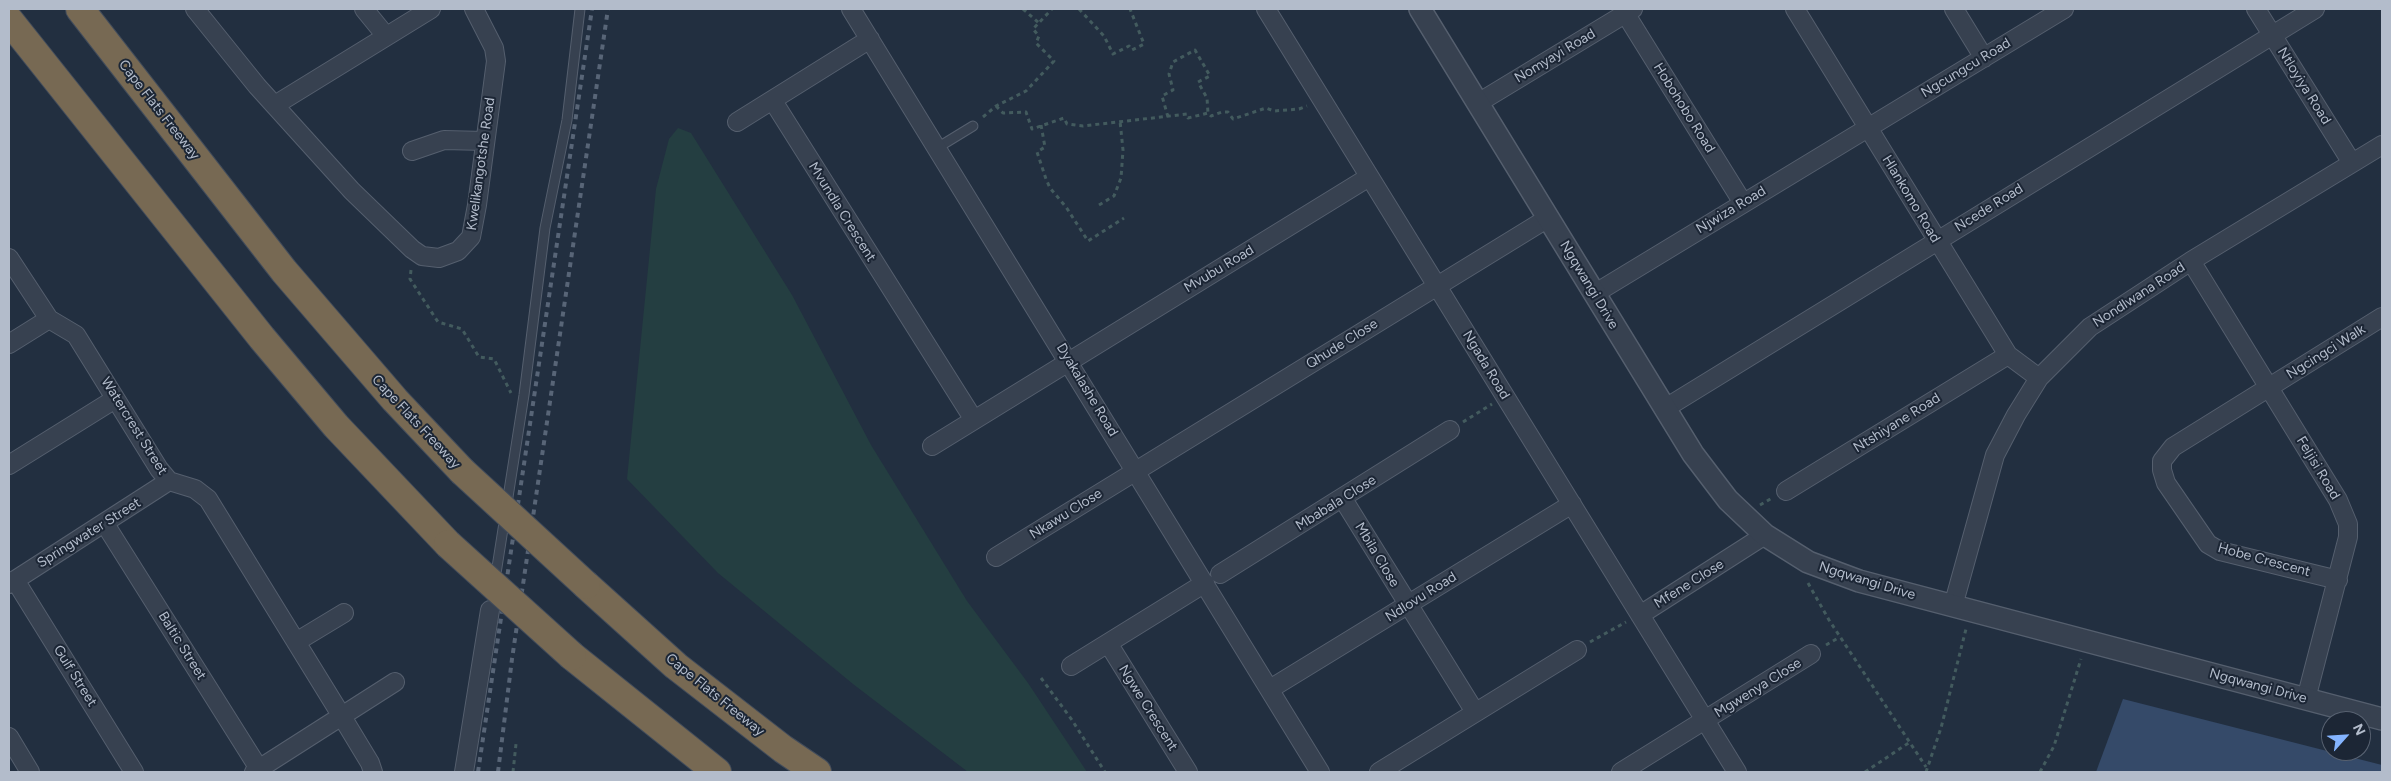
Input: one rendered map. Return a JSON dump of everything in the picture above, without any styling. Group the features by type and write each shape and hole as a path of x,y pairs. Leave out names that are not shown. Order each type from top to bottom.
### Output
{"highway":[{"name":"Cape Flats Freeway","path":"80,9 284,271 395,400 462,471 676,666 783,749 817,772"},
{"path":"9,20 262,338 324,411 448,544 572,656 717,772"},
{"path":"9,42 74,102"}],"street":[{"name":"Kwelikangotshe Road","path":"195,9 274,105 352,191 412,249 422,256 439,258 458,251 471,237 485,141 496,61 494,48 474,9"},
{"path":"364,9 386,36"},
{"path":"274,105 431,9"},
{"name":"Dyakalashe Road","path":"851,9 1320,772"},
{"name":"Ngada Road","path":"1266,9 1737,772"},
{"name":"Ngqwangi Drive","path":"1420,9 1664,409 1711,480 1745,517 1765,535 1794,554 1828,571 1953,606 2382,719"},
{"name":"Hlankomo Road","path":"1795,9 1936,241 2008,355 2039,378"},
{"path":"1954,9 1984,58"},
{"name":"Ngcungcu Road","path":"1867,126 2064,9"},
{"name":"Ntloyiya Road","path":"2256,9 2352,163"},
{"name":"Ncede Road","path":"1664,409 2315,9"},
{"name":"Nomyayi Road","path":"1478,103 1629,11"},
{"name":"Hobohobo Road","path":"1629,11 1743,203"},
{"path":"737,122 870,39"},
{"name":"Mvundla Crescent","path":"773,101 974,420"},
{"name":"Njwiza Road","path":"1594,294 1867,126"},
{"path":"412,151 444,140 485,141"},
{"name":"Nondlwana Road","path":"1953,606 1995,454 2039,378 2090,327 2191,261 2382,145"},
{"name":"Mvubu Road","path":"1069,361 1370,177"},
{"name":"Qhude Close","path":"1136,471 1548,218"},
{"name":"Watercrest Street","path":"9,258 49,319 76,335 159,470 169,481 195,489 208,499 341,715 370,763 373,772"},
{"name":"Feljisi Road","path":"2191,261 2346,516 2348,537 2306,699"},
{"name":"Ngcingci Walk","path":"2269,387 2382,317"},
{"path":"9,344 49,319"},
{"name":"Ntshiyane Road","path":"1786,491 2008,355"},
{"path":"932,446 1069,361"},
{"name":"Hobe Crescent","path":"2269,387 2173,447 2162,461 2162,470 2166,483 2208,544 2220,551 2338,580"},
{"path":"9,465 115,399"},
{"name":"Mbabala Close","path":"1220,574 1450,430"},
{"name":"Nkawu Close","path":"996,557 1136,471"},
{"name":"Springwater Street","path":"12,582 105,524 169,481"},
{"name":"Mbila Close","path":"1344,498 1475,712"},
{"name":"Ndlovu Road","path":"1270,689 1572,504"},
{"name":"Baltic Street","path":"105,524 258,771"},
{"name":"Mfene Close","path":"1640,615 1765,535"},
{"name":"Gulf Street","path":"12,582 134,772"},
{"path":"1071,666 1205,583"},
{"path":"464,772 491,602"},
{"path":"296,642 344,613"},
{"name":"Ngwe Crescent","path":"1108,643 1188,772"},
{"path":"1379,772 1577,650"},
{"name":"Mgwenya Close","path":"1622,772 1811,654"},
{"path":"258,771 394,682"},
{"path":"9,737 30,772"}],"lane":[{"path":"491,602 524,395 545,228 567,120 580,9"},
{"path":"937,148 973,126"}],"path":[{"path":"1023,9 1039,24"},
{"path":"973,126 996,106 1026,91 1034,80 1054,61 1036,43 1039,36 1034,30 1052,9"},
{"path":"1079,9 1104,36 1113,54 1129,46 1132,50 1144,44 1130,9"},
{"path":"1168,117 1162,96 1173,90 1169,74 1173,62 1195,50 1210,76 1198,82 1207,98 1208,113"},
{"path":"996,106 1003,113 1026,112 1032,129 1064,118 1068,124 1083,126 1187,114 1188,118 1208,113 1211,116 1228,112 1232,120 1266,108 1274,111 1299,109 1322,100"},
{"path":"1099,205 1114,196 1121,178 1123,150 1120,121"},
{"path":"1042,125 1046,147 1037,152 1046,179 1050,188 1066,207 1088,241 1124,218"},
{"path":"412,249 410,279 438,322 462,329 480,357 494,359 510,393 524,395"},
{"path":"1450,430 1505,396"},
{"path":"1807,580 1829,620 1926,768"},
{"path":"1577,650 1602,634 1640,615"},
{"path":"1926,772 1941,728 1968,623"},
{"path":"2040,772 2054,746 2082,654"},
{"path":"1041,678 1072,720 1105,772"},
{"path":"1865,772 1910,742"},
{"path":"512,772 516,744"}],"green space":[{"path":"678,128 691,133 792,295 871,445 967,601 1028,683 1087,772 968,772 853,684 718,573 627,479 656,189 669,139"}],"water":[{"path":"2123,699 2321,749 2321,761 2366,761 2382,765 2382,772 2096,772"}],"railway":[{"path":"478,772 592,9"},
{"path":"498,772 512,659 608,9"}]}
